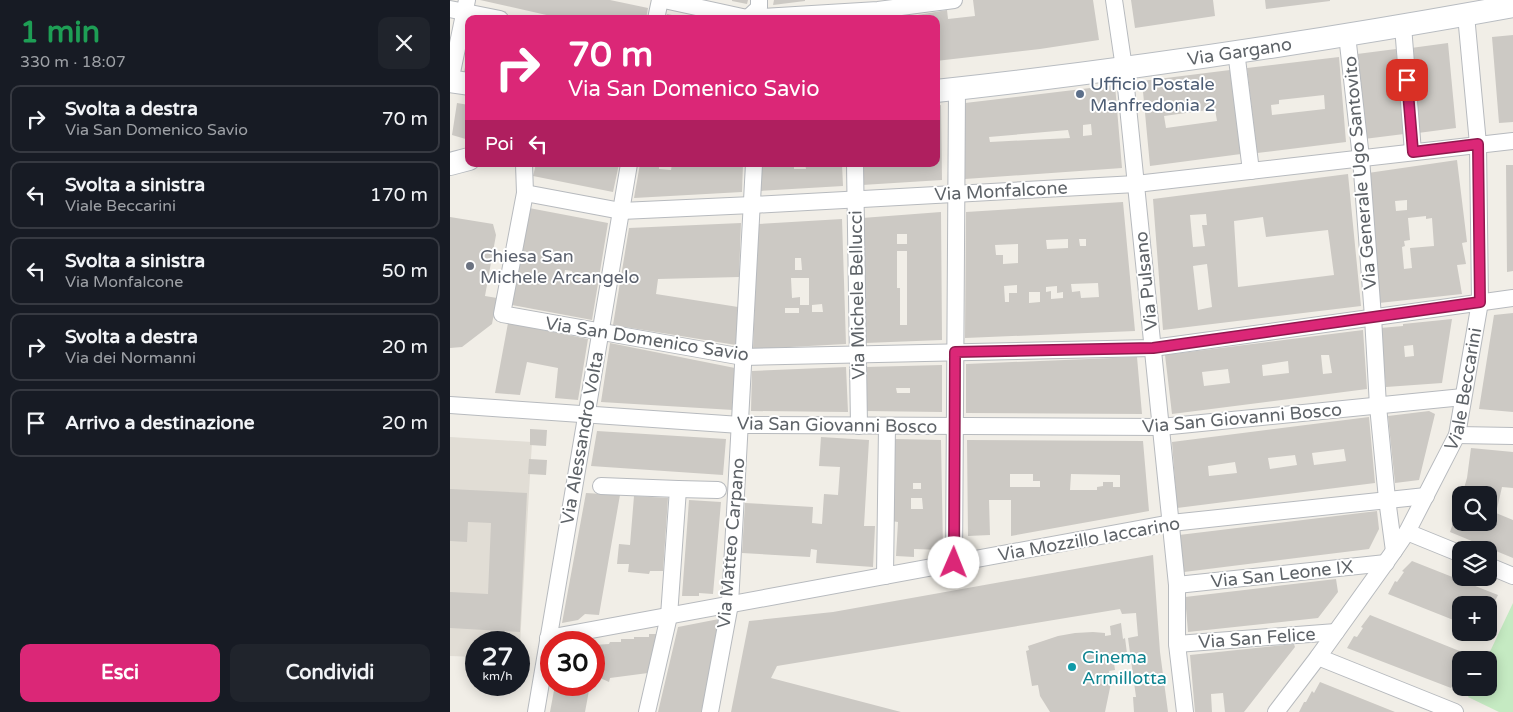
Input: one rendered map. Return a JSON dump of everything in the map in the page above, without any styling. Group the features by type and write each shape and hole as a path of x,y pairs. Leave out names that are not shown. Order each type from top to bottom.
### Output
{"main road":[{"name":"Via Gargano","path":"947,90 1124,68 1347,35 1403,26 1454,11 1513,6"},
{"path":"450,81 465,83"},
{"path":"450,164 465,160"}],"street":[{"path":"657,15 660,0"},
{"path":"664,0 733,15"},
{"path":"751,15 759,8 759,0"},
{"path":"777,15 877,5 954,0"},
{"name":"Via Pulsano","path":"1114,0 1124,68 1171,523 1177,585 1178,644 1185,712"},
{"path":"450,81 461,7 487,15"},
{"name":"Viale Beccarini","path":"1276,712 1318,657 1407,532 1457,435 1480,302 1478,144 1454,11"},
{"path":"1403,26 1413,152"},
{"name":"Via Generale Ugo Santovito","path":"1347,35 1361,158 1390,557"},
{"path":"1236,51 1251,171"},
{"path":"947,90 956,194 954,563"},
{"name":"Via Monfalcone","path":"525,192 620,211 956,194 1136,184 1513,141"},
{"path":"524,167 525,192"},
{"name":"Via Alessandro Volta","path":"549,631 628,167"},
{"name":"Via Matteo Carpano","path":"710,712 730,604 754,167"},
{"name":"Via Michele Bellucci","path":"855,167 860,426"},
{"name":"Via San Domenico Savio","path":"525,192 502,314 744,357 1153,348 1513,298"},
{"name":"Via San Giovanni Bosco","path":"450,405 740,425 1161,427 1464,397"},
{"path":"885,576 887,426"},
{"path":"1457,435 1513,436"},
{"path":"601,486 718,490"},
{"path":"647,712 668,616 678,489"},
{"name":"Via Mozzillo Iaccarino","path":"586,631 1171,523 1426,496"},
{"path":"1407,532 1452,550"},
{"name":"Via San Leone IX","path":"1177,585 1390,557"},
{"path":"1497,569 1513,576"},
{"name":"Via San Felice","path":"1178,644 1336,632"},
{"path":"1318,657 1455,712"},
{"name":"Via Alessandro Volta","path":"536,712 540,687"}],"shaded area":[{"path":"450,437 532,442 521,631 465,631 465,657 450,656"}],"green space":[{"path":"1513,603 1513,712 1499,712 1468,697 1497,696 1497,651 1490,651 1495,641 1497,641 1497,637"}],"building":[{"path":"480,0 610,0 648,8 647,15 546,15"},
{"path":"732,0 748,0 747,4"},
{"path":"774,0 805,0 805,1 773,5"},
{"path":"973,0 1093,0 1099,40 940,61 940,15 918,15 947,10 948,19 975,16"},
{"path":"1131,0 1213,0 1215,16 1135,28"},
{"path":"1265,0 1330,0 1330,1 1266,9"},
{"path":"1513,35 1513,122 1499,123 1492,37"},
{"path":"1448,43 1456,128 1418,133 1411,48"},
{"path":"1396,49 1404,134 1364,139 1357,54"},
{"path":"1339,57 1346,142 1257,153 1247,68","holes":["1324,95 1325,109 1272,115 1271,105 1279,104 1279,100"]},
{"path":"1230,70 1241,154 1150,166 1142,81","holes":["1215,109 1217,121 1166,128 1164,116"]},
{"path":"1115,85 1122,168 965,179 965,103","holes":["1091,124 1092,135 1083,136 1083,125","1068,130 1070,138 990,142 989,137"]},
{"path":"457,103 465,104 465,139 452,135"},
{"path":"940,105 942,180 862,185 860,167 940,167"},
{"path":"1457,160 1467,242 1462,243 1466,264 1457,265 1462,294 1379,303 1368,173","holes":["1407,200 1407,210 1396,211 1395,201","1426,216 1426,219 1432,218 1434,246 1410,248 1412,268 1404,269 1402,247 1405,246 1404,241 1410,240 1408,218"]},
{"path":"1506,165 1513,165 1513,271 1507,272"},
{"path":"535,167 618,167 613,192 533,176"},
{"path":"639,167 659,167 659,169 671,170 672,167 743,167 742,192 634,198"},
{"path":"760,167 806,169 806,167 842,167 843,186 759,191"},
{"path":"1348,174 1361,306 1163,330 1153,199","holes":["1206,214 1207,225 1202,225 1205,246 1193,247 1190,215","1263,217 1266,237 1328,230 1334,275 1238,287 1234,221","1207,264 1212,307 1198,310 1193,266"]},
{"path":"1123,202 1135,331 965,338 966,212","holes":["1068,239 1068,248 1047,249 1046,240","1079,239 1086,239 1086,246 1080,246","1018,244 1018,263 1003,264 1003,255 996,255 995,245","1098,283 1099,297 1081,298 1080,291 1072,292 1071,284","1017,285 1017,293 1009,293 1009,302 1005,302 1004,286","1057,286 1057,293 1063,292 1063,298 1051,299 1051,291 1046,292 1046,287","1029,292 1040,292 1040,302 1029,303"]},
{"path":"529,208 608,223 592,320 512,305","holes":["556,251 565,253 564,261 554,260","565,270 572,271 571,280 563,279"]},
{"path":"941,212 942,340 865,343 862,218","holes":["897,234 907,234 907,244 897,244","897,251 907,251 907,325 900,325"]},
{"name":"Chiesa San Michele Arcangelo","path":"450,217 493,224 496,235 485,296 497,298 492,324 462,347 450,348"},
{"path":"842,219 846,344 753,349 758,224","holes":["795,258 801,258 802,270 795,270","791,278 809,278 809,305 800,305 800,297 792,298","822,304 823,312 812,312 812,305","785,308 799,308 799,313 785,313"]},
{"path":"741,223 739,277 658,279 656,294 738,307 736,345 613,325 629,228"},
{"path":"1513,313 1513,412 1479,409 1494,315"},
{"path":"1452,319 1442,383 1386,387 1380,328 1403,326 1403,324","holes":["1413,345 1414,356 1405,357 1404,346"]},
{"path":"508,323 588,339 578,400 555,398 558,368 527,362 520,395 495,393"},
{"path":"1363,330 1367,389 1172,414 1165,355","holes":["1321,355 1329,355 1332,373 1323,374","1288,361 1289,373 1263,376 1262,365","1228,369 1230,383 1204,386 1202,372"]},
{"path":"610,343 735,368 733,410 601,402"},
{"path":"1137,357 1142,414 966,413 966,364"},
{"path":"942,365 942,412 865,411 865,367","holes":["896,388 910,388 910,393 897,393"]},
{"path":"846,367 848,412 751,411 752,371"},
{"path":"1429,411 1435,414 1419,480 1395,483 1388,416"},
{"path":"1369,417 1375,483 1177,508 1172,442","holes":["1344,449 1346,461 1314,465 1312,453","1295,455 1297,465 1270,469 1268,458","1235,462 1237,473 1209,476 1208,466"]},
{"path":"530,429 547,430 546,446 530,445"},
{"path":"597,431 726,439 723,475 591,466"},
{"path":"821,437 869,440 864,526 875,526 873,567 816,563 817,550 811,549 810,557 742,553 745,503 813,507 812,523 822,524 824,494 838,495 840,467 819,466"},
{"path":"894,439 941,440 943,550 914,549 914,557 896,556 898,522 891,521","holes":["913,483 921,483 921,489 913,489","911,498 922,498 923,509 911,509"]},
{"path":"967,440 1143,441 1149,511 1011,536 1011,500 989,500 990,535 968,536","holes":["1010,474 1033,474 1033,481 1040,481 1040,487 1010,487","1071,474 1120,475 1120,487 1113,487 1113,482 1103,482 1103,486 1097,487 1097,490 1070,490"]},
{"path":"1471,448 1513,452 1513,488 1502,487 1497,509 1497,486 1465,486"},
{"path":"529,459 547,460 546,475 528,474"},
{"path":"450,489 527,493 520,631 450,628 450,592 488,594 491,523 468,522 467,542 450,541"},
{"path":"586,493 620,495 599,615 585,614 578,620 562,623"},
{"path":"634,496 668,498 663,571 650,571 649,574 628,572 629,564 617,564 619,544 630,545"},
{"path":"689,500 721,502 713,594 699,593 699,596 682,596"},
{"path":"1377,511 1379,529 1369,549 1184,572 1179,535"},
{"path":"1497,513 1513,520 1513,558 1497,551 1497,541 1472,541 1450,532 1452,526 1452,531 1497,531"},
{"path":"1153,555 1160,652 1168,712 1134,712 1133,697 1136,697 1128,638 1138,636 1136,613 1122,614 1120,609 777,666 771,678 901,712 731,712 749,621 833,612"},
{"path":"1412,561 1452,577 1452,586 1475,586 1498,595 1497,597 1452,596 1452,619 1388,594 1395,581 1397,582 1404,572 1402,571"},
{"path":"1336,579 1338,592 1318,618 1188,632 1185,597"},
{"path":"1370,615 1460,651 1452,651 1451,688 1347,648 1354,636 1357,637 1363,628 1361,627"},
{"path":"724,618 701,712 658,712 678,627"},
{"name":"Cinema Armillotta","path":"1121,623 1128,661 1114,663 1115,670 1109,671 1111,683 1105,712 1050,712 1040,696 1038,685 1032,686 1026,651 1029,650 1028,646 1058,636 1075,633 1093,632 1105,633 1105,636 1111,635 1110,626"},
{"path":"649,634 659,634 652,671 610,678 609,682 605,680 605,644 610,642 621,642 621,639 649,637"},
{"path":"1294,644 1295,647 1244,712 1225,712 1223,693 1211,694 1212,712 1195,712 1190,655"},
{"path":"1320,682 1395,712 1299,712 1304,702 1306,702 1312,691 1314,693"},
{"path":"553,696 588,696 585,712 550,712"}],"place":[{"name":"Ufficio Postale Manfredonia 2","path":"1080,94"},
{"name":"Chiesa San Michele Arcangelo","path":"470,266"},
{"name":"Cinema Armillotta","path":"1072,667"}],"route":[{"path":"954,563 955,352 1153,348 1480,302 1478,144 1413,152 1407,80"}]}
